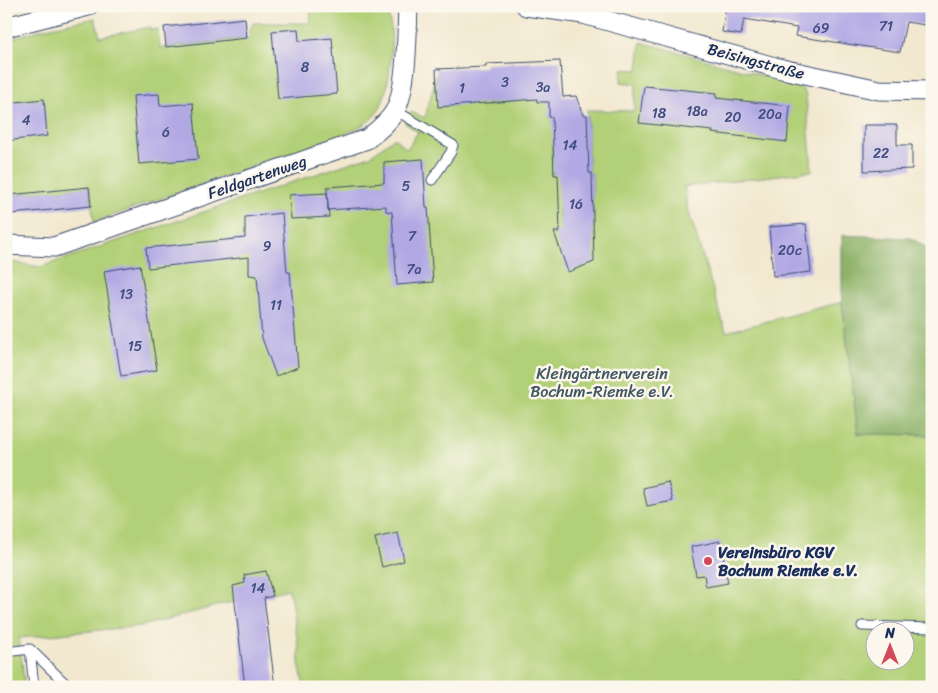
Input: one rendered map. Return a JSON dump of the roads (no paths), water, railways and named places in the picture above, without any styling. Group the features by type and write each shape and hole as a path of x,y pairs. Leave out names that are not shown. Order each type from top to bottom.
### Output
{"street":[{"path":"6,27 88,6"},
{"name":"Feldgartenweg","path":"6,245 54,247 367,140 386,123 395,110 401,90 406,58 408,6"},
{"name":"Beisingstraße","path":"526,6 584,10 792,71 878,90 932,91"}],"lane":[{"path":"395,110 452,145 451,152 432,180"},
{"path":"862,626 932,628"},
{"path":"6,652 30,649"},
{"path":"30,649 69,687"},
{"path":"30,649 34,687"}],"place":[{"name":"Vereinsbüro KGV Bochum Riemke e.V.","path":"708,561"}],"park label":[{"name":"Kleingärtnerverein Bochum-Riemke e.V.","path":"602,382"}]}
